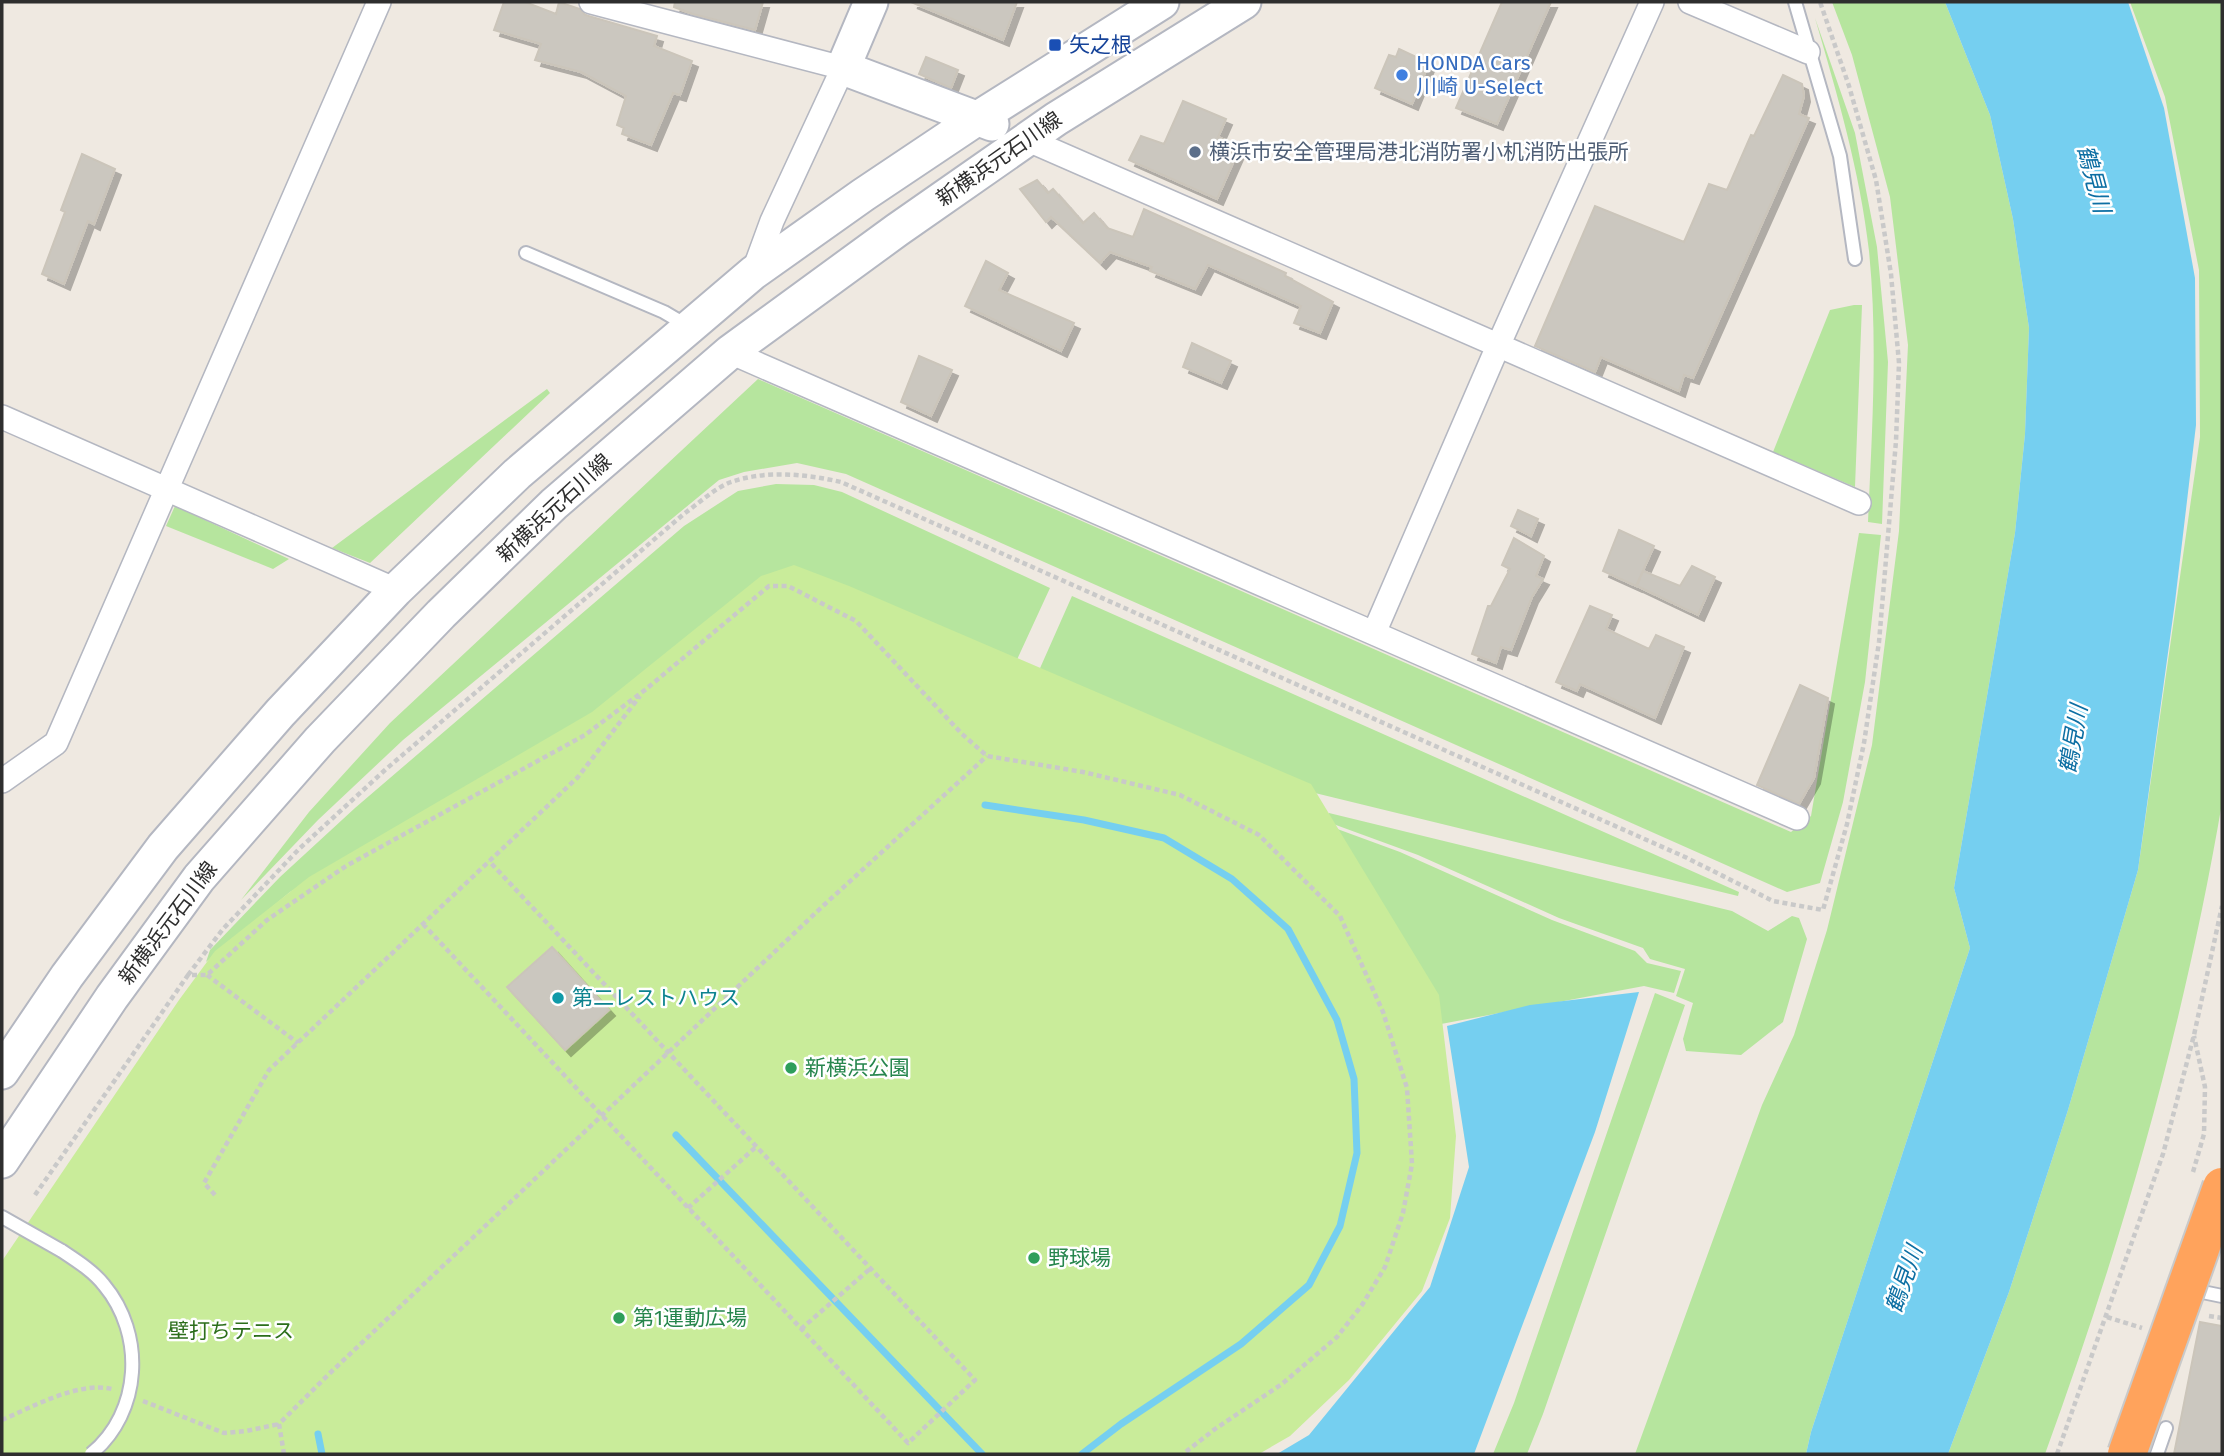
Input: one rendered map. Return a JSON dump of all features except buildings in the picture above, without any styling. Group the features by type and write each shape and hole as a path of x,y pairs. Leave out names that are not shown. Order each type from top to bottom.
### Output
{"highway":[{"path":"2127,1454 2156,1378 2206,1185"},
{"path":"2137,1454 2222,1217"}],"street":[{"path":"2,781 56,743 379,2"},
{"path":"591,2 641,8 843,68 978,118 1859,503"},
{"path":"753,273 772,221 871,2"},
{"name":"新横浜元石川線","path":"2,1072 67,976 163,847 280,713 396,590 517,474 753,273 978,118 1162,2"},
{"name":"新横浜元石川線","path":"2,1161 112,997 199,878 320,740 441,614 554,504 730,352 1027,139 1244,2"},
{"path":"1374,633 1498,346 1652,2"},
{"path":"1690,2 1808,52"},
{"path":"730,352 1797,818"},
{"path":"2,417 396,590"}],"lane":[{"path":"1795,2 1840,156 1855,259"},
{"path":"526,253 664,313 689,327"},
{"path":"2,1217 89,1269 103,1283 126,1319 132,1339 133,1356 128,1398 116,1426 91,1454"},
{"path":"2169,1285 2222,1296"},
{"path":"2157,1454 2166,1429"}],"path":[{"path":"35,1195 223,929 299,849 405,753 685,513 730,482 769,475 809,474 841,482 1685,857 1773,901 1823,909 1847,824 1864,743 1879,642 1896,441 1899,363 1891,274 1876,180 1849,86 1820,2"},
{"path":"207,975 267,920 346,866 585,735 645,690 769,586 788,586 856,621 962,734 987,756 1083,772 1180,795 1259,835 1340,916 1383,1012 1406,1088 1412,1164 1405,1201 1385,1267 1368,1296 1336,1337 1282,1384 1183,1454"},
{"path":"215,1195 204,1183 269,1070 578,777 645,690"},
{"path":"284,1454 279,1424 669,1052 987,756"},
{"path":"424,924 908,1443 975,1380 489,861"},
{"path":"2057,1454 2163,1154 2194,1035 2222,906"},
{"path":"188,975 207,975 298,1043"},
{"path":"2194,1035 2205,1087 2206,1185"},
{"path":"688,1208 757,1146"},
{"path":"801,1329 871,1268"},
{"path":"2205,1315 2222,1318"},
{"path":"2107,1317 2131,1325"}],"green space":[{"path":"1832,2 1945,2 1990,115 2013,219 2029,328 2025,434 2015,533 1954,888 1970,948 1806,1454 1635,1454 1762,1105 1794,1035 1827,930 1872,745 1899,531 1908,345 1890,197 1852,55"},
{"path":"2130,2 2222,2 2222,803 2189,969 2148,1133 2100,1295 2045,1454 1948,1454 2009,1292 2068,1110 2138,870 2200,437 2199,270 2165,97"},
{"path":"1815,18 1855,133 1877,247 1888,362 1882,524 1868,522 1874,352 1869,251 1854,162"},
{"path":"1862,305 1855,487 1773,452 1830,310"},
{"path":"758,379 1791,832 1811,816 1859,533 1881,535 1865,682 1843,802 1820,883 1787,892 846,474 797,463 744,472 719,480 403,740 318,820 241,900 309,812 390,723"},
{"path":"547,389 550,393 370,563 332,548"},
{"path":"776,484 814,485 842,492 1050,588 1014,666 587,723 290,892 206,962 210,950 280,877 355,808 684,526 738,491"},
{"path":"175,506 289,559 273,569 166,526"},
{"name":"新横浜公園","path":"794,565 849,586 1311,784 1439,995 1456,1136 1450,1218 1422,1291 1349,1380 1290,1436 1259,1454 2,1454 2,1261 215,951 309,877 592,712 761,576"},
{"path":"1072,596 1739,892 1738,896 1315,793 1037,675"},
{"path":"1329,813 1732,911 1768,931 1792,916 1799,918 1807,939 1783,1022 1741,1055 1686,1051 1683,1039 1693,1003 1676,996 1685,969 1650,959 1643,948 1559,918 1418,855 1325,821"},
{"path":"1321,823 1400,852 1552,920 1635,951 1647,963 1681,971 1674,993 1644,986 1441,1024"},
{"path":"1655,993 1685,1005 1543,1414 1527,1454 1493,1454 1514,1403"}],"water":[{"name":"鶴見川","path":"1945,2 2128,2 2164,108 2195,278 2196,425 2138,870 2068,1110 2009,1292 1948,1454 1806,1454 1970,948 1954,888 2015,533 2025,434 2029,328 2013,219 1990,115"},
{"path":"1639,992 1595,1132 1474,1454 1277,1454 1309,1435 1430,1287 1469,1167 1447,1026 1530,1005"}],"waterway":[{"path":"985,805 1084,820 1164,838 1232,879 1288,929 1337,1020 1354,1079 1357,1153 1340,1226 1309,1285 1241,1344 1121,1424 1082,1454"},
{"path":"676,1135 982,1454"},
{"path":"318,1434 322,1454"}],"place":[{"name":"矢之根","path":"1055,45"},
{"name":"HONDA Cars 川崎 U-Select","path":"1402,75"},
{"name":"横浜市安全管理局港北消防署小机消防出張所","path":"1195,152"},
{"name":"第二レストハウス","path":"558,998"},
{"name":"新横浜公園","path":"791,1068"},
{"name":"野球場","path":"1034,1258"},
{"name":"第1運動広場","path":"619,1318"}],"park label":[{"name":"壁打ちテニス","path":"231,1331"}]}
